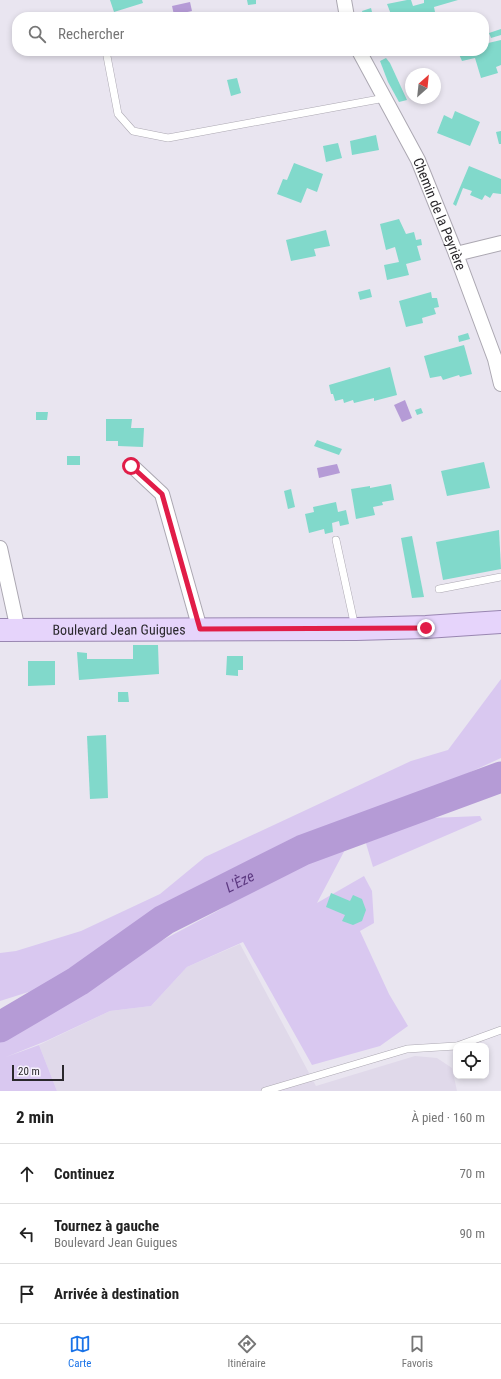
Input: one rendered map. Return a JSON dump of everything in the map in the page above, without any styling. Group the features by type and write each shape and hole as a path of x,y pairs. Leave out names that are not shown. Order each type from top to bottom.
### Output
{"main road":[{"name":"Boulevard Jean Guigues","path":"9,630 426,628 501,622"}],"street":[{"path":"344,0 346,12"},
{"name":"Chemin de la Peyrière","path":"362,56 418,160 456,254 495,359 501,384"},
{"path":"456,254 501,243"},
{"path":"131,466 162,494 200,629"},
{"path":"0,548 9,630"}],"lane":[{"path":"107,56 118,114 133,131 168,138 384,98"},
{"path":"336,540 356,629"},
{"path":"439,589 501,577"},
{"path":"466,1043 501,1030"},
{"path":"265,1091 407,1048 453,1047"}],"shaded area":[{"path":"190,2 192,11 173,12 172,6"},
{"path":"405,400 412,418 402,422 394,405"},
{"path":"337,464 340,473 319,478 317,468"},
{"path":"501,679 501,758 425,793 296,844 210,890 126,945 38,989 0,1001 0,953 16,951 81,931 160,894 205,857 411,761 448,750"},
{"path":"480,816 482,820 373,867 365,840 431,818"},
{"path":"348,844 317,903 364,876 372,891 374,923 360,931 389,994 408,1026 380,1046 312,1065 243,942 187,967 151,1006 110,1011 46,1041 6,1057 39,1045 57,1091 0,1091 0,1034 161,941 221,909 260,884"},
{"path":"240,944 316,1086 415,1056 437,1058 452,1068 453,1079 454,1079 457,1091 57,1091 39,1045 110,1011 151,1006 187,967"}],"building":[{"path":"110,0 142,0 143,3 114,12"},
{"path":"247,0 256,0 256,4 248,5"},
{"path":"411,0 413,6 424,3 424,0 458,0 434,7 435,12 390,12 387,4"},
{"path":"371,8 372,12 362,12"},
{"path":"501,29 501,35 491,38 489,33"},
{"path":"501,40 501,65 496,67 498,73 481,78 475,58 462,61 460,56 489,56 489,43"},
{"path":"386,58 390,63 405,96 405,100 399,102 388,82 380,61"},
{"path":"237,78 241,93 231,96 227,80"},
{"path":"455,111 480,122 470,146 437,133 444,115 452,119"},
{"path":"501,131 501,144 499,144 496,132"},
{"path":"376,135 379,150 352,155 350,141"},
{"path":"338,143 342,158 326,162 323,146"},
{"path":"294,163 323,174 317,192 307,188 301,203 277,194 283,179 287,180"},
{"path":"469,166 501,179 501,194 493,193 490,198 485,195 482,200 470,195 472,191 463,188 456,206 453,204"},
{"path":"399,219 406,234 414,232 416,240 421,239 422,245 417,246 421,260 406,264 409,275 387,280 384,265 399,262 395,247 386,250 380,224"},
{"path":"326,230 330,246 314,249 316,256 291,261 286,240"},
{"path":"370,289 372,297 360,300 358,292"},
{"path":"431,292 432,298 437,298 439,307 434,308 436,314 422,318 423,323 406,327 399,301"},
{"path":"468,333 470,339 459,342 458,336"},
{"path":"464,345 472,374 460,377 459,375 443,380 441,376 430,378 424,356"},
{"path":"390,367 397,395 374,401 374,398 354,403 353,400 344,403 343,399 335,401 333,394 331,394 329,385"},
{"path":"421,408 423,413 417,415 415,410"},
{"path":"36,412 48,412 47,420 36,420"},
{"path":"106,419 132,419 131,428 144,428 143,447 118,446 118,441 106,441"},
{"path":"317,440 342,449 339,455 314,446"},
{"path":"67,456 80,456 80,465 67,465"},
{"path":"484,462 490,488 447,496 441,471"},
{"path":"391,484 394,500 382,502 383,505 373,507 375,515 356,519 351,489 370,486 370,488"},
{"path":"291,489 295,507 288,509 284,491"},
{"path":"336,502 338,512 346,510 349,524 340,526 339,521 332,523 333,532 325,534 324,529 309,533 305,514 314,512 313,507"},
{"path":"499,530 501,569 443,580 436,542"},
{"path":"412,536 424,597 412,598 401,538"},
{"path":"133,645 158,645 159,674 79,680 77,652 87,653 87,659 133,659"},
{"path":"227,656 243,656 243,670 238,670 238,676 226,675"},
{"path":"28,661 55,661 55,685 28,686"},
{"path":"118,692 128,692 129,702 118,702"},
{"path":"106,735 108,798 90,799 87,736"},
{"path":"331,893 350,901 353,895 362,899 366,910 362,921 353,925 342,921 345,915 326,907"}],"waterway":[{"name":"L'Èze","path":"0,1027 78,981 164,920 303,850 501,777"}],"route":[{"path":"131,466 162,494 200,629 426,628"}]}
